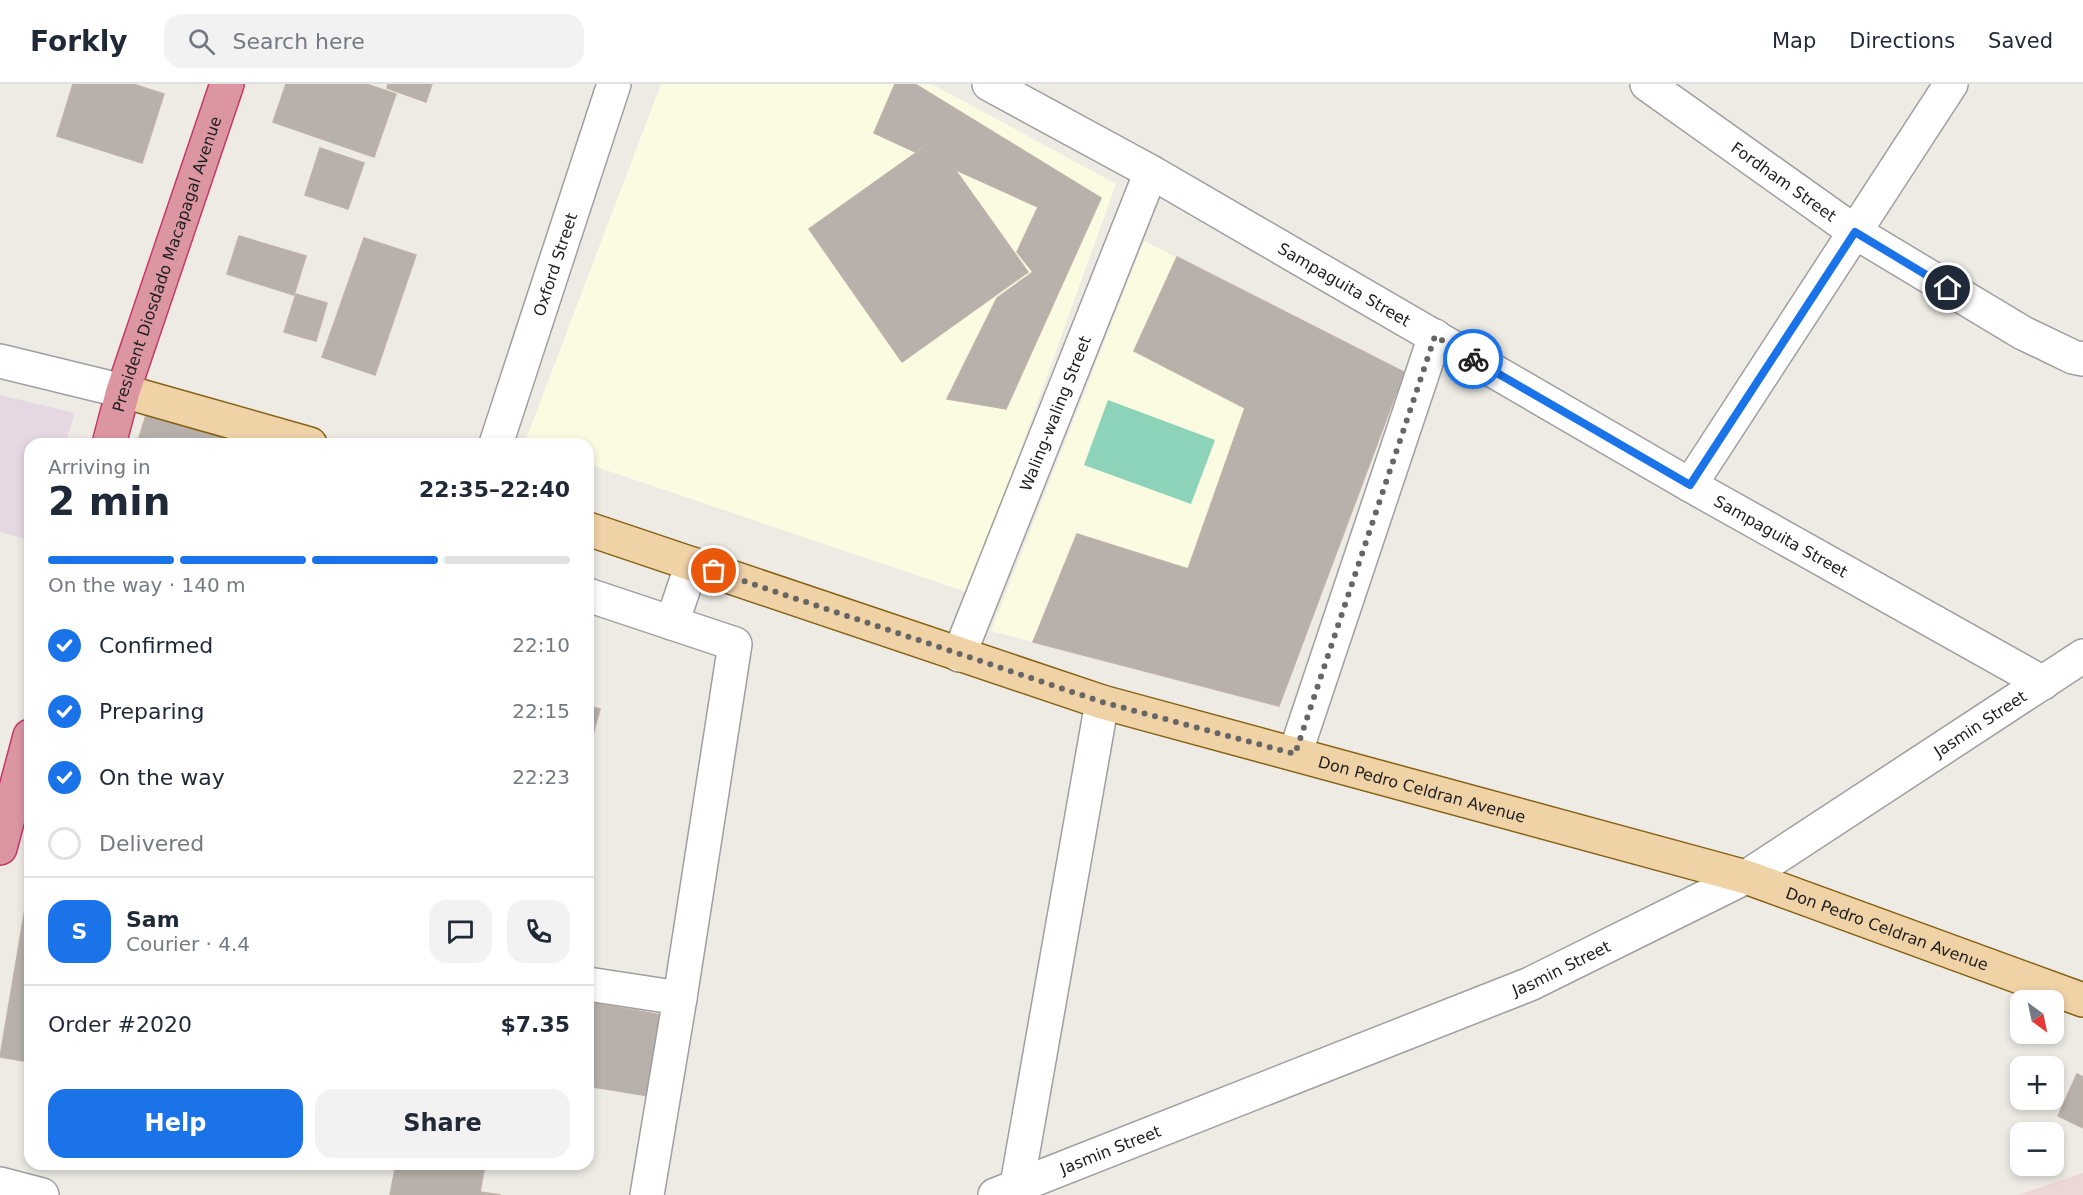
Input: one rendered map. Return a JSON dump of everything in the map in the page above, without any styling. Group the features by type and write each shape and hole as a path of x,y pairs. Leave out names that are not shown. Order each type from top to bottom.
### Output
{"highway":[{"name":"President Diosdado Macapagal Avenue","path":"111,438 123,391 227,84"},
{"path":"0,848 24,758"}],"main road":[{"path":"123,391 289,438"},
{"name":"Don Pedro Celdran Avenue","path":"594,530 1102,702 1746,877 2083,1000"}],"street":[{"name":"Oxford Street","path":"498,438 614,84"},
{"name":"Sampaguita Street","path":"989,84 1151,172 1690,485 2043,683"},
{"name":"Fordham Street","path":"1647,84 1855,232 2024,333 2073,357 2083,359"},
{"path":"1690,485 1951,84"},
{"name":"Waling-waling Street","path":"959,655 1151,172"},
{"path":"1295,754 1435,336"},
{"path":"0,361 123,391"},
{"path":"672,623 692,564"},
{"path":"594,598 735,644 647,1195"},
{"name":"Jasmin Street","path":"1006,1190 1530,984 1746,877 2083,656"},
{"path":"1006,1190 1102,702"},
{"path":"594,985 680,998"},
{"path":"0,1184 42,1195"}],"shaded area":[{"path":"661,84 932,84 1116,184 969,593 594,466 594,438 527,438"},
{"path":"1144,241 1404,372 1279,706 991,631"},
{"path":"0,395 75,413 67,438 24,438 24,538 0,532"},
{"path":"2083,1173 2083,1195 2018,1195"}],"green space":[{"path":"1108,400 1215,440 1191,504 1084,465"}],"building":[{"path":"73,84 133,84 164,94 142,163 57,136"},
{"path":"286,84 366,84 396,94 374,157 273,122"},
{"path":"388,84 432,84 426,102 387,88"},
{"path":"895,84 915,84 1101,198 1006,409 947,399 997,298 1033,272 1017,252 1038,207 956,170 933,140 915,152 874,133"},
{"path":"934,140 1028,272 902,362 809,229"},
{"path":"320,148 364,163 348,209 305,195"},
{"path":"239,236 306,256 294,295 227,274"},
{"path":"364,238 416,255 375,375 322,357"},
{"path":"1177,257 1404,372 1279,706 1033,642 1077,534 1188,569 1245,408 1134,351"},
{"path":"296,294 327,303 316,341 284,332"},
{"path":"147,412 235,438 139,438"},
{"path":"594,708 600,709 594,731"},
{"path":"24,915 24,1061 0,1057"},
{"path":"594,1003 668,1016 654,1097 594,1087"},
{"path":"2077,1074 2083,1077 2083,1128 2058,1116 2061,1110 2064,1110 2064,1103"},
{"path":"395,1170 484,1170 480,1192 501,1195 390,1195"}],"way so far":[{"path":"714,571 1102,702 1295,754 1435,336 1473,359"}],"route":[{"path":"1473,359 1690,485 1855,232 1948,288"}]}
